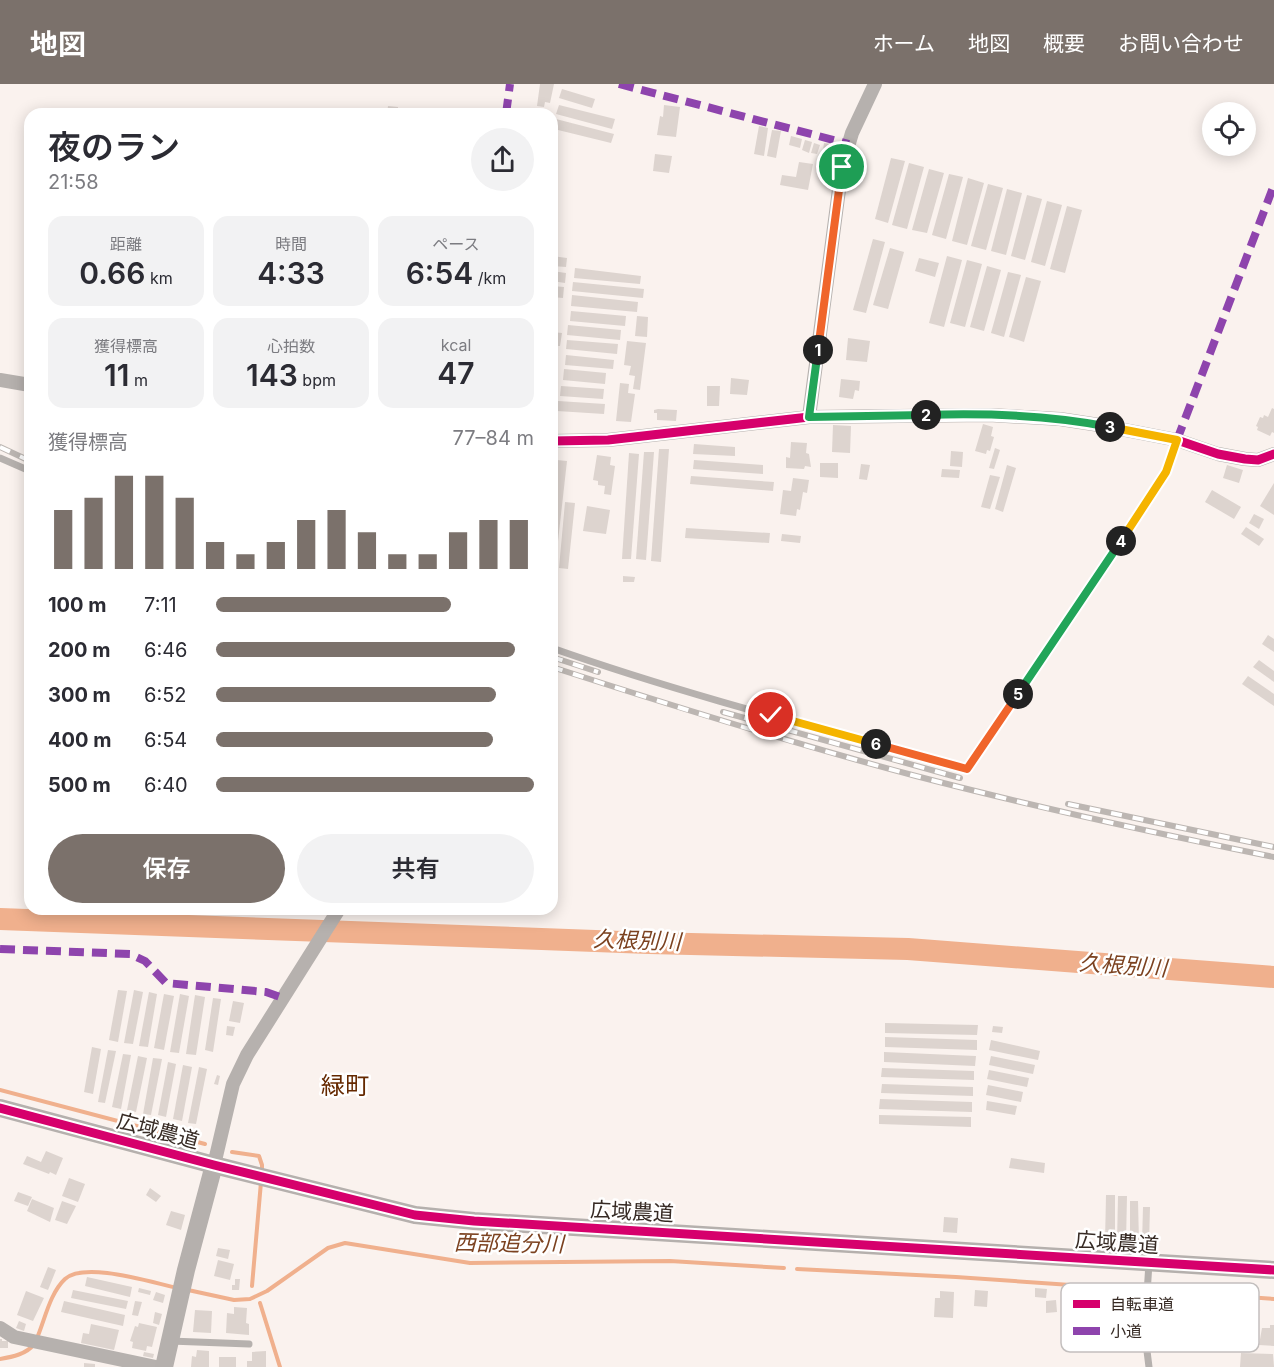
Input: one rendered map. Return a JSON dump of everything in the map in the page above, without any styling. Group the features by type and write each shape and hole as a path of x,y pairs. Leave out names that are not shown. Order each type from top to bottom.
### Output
{"street":[{"path":"809,417 842,167 852,133 875,84"},
{"path":"0,381 24,384"},
{"path":"558,441 609,440 809,417 989,415 1060,419 1177,440 1218,454 1245,459 1258,460 1274,454"},
{"path":"164,1367 233,1084 247,1055 335,915"},
{"name":"広域農道","path":"0,1108 415,1215 474,1221 1274,1270"},
{"path":"0,1328 14,1337 156,1367"}],"lane":[{"path":"558,650 771,715 967,769 1166,472 1177,440"},
{"path":"0,458 24,468"},
{"path":"1148,1283 1149,1263"},
{"path":"170,1341 249,1344"},
{"path":"1147,1352 1149,1367"}],"building":[{"path":"540,84 554,84 550,103 545,102 544,107 537,106"},
{"path":"562,89 595,99 592,108 559,98"},
{"path":"559,105 615,119 612,129 558,115"},
{"path":"664,105 680,107 676,137 657,135"},
{"path":"558,120 614,134 611,143 558,130"},
{"path":"759,126 768,128 764,156 754,154"},
{"path":"772,130 781,131 776,158 767,156"},
{"path":"791,136 802,139 800,148 789,145"},
{"path":"805,140 812,142 809,153 802,150"},
{"path":"814,143 820,145 817,154 811,153"},
{"path":"824,143 837,145 833,167 821,165"},
{"path":"655,154 672,156 669,173 653,171"},
{"path":"891,158 905,161 888,223 875,219"},
{"path":"799,162 813,164 808,190 780,185 782,175 796,177"},
{"path":"909,163 924,167 907,229 892,225"},
{"path":"929,169 944,173 927,233 912,230"},
{"path":"949,174 963,177 946,239 932,235"},
{"path":"968,178 984,183 967,245 952,241"},
{"path":"988,184 1003,188 986,250 971,246"},
{"path":"1007,189 1022,193 1006,255 991,251"},
{"path":"1027,195 1042,199 1025,260 1011,256"},
{"path":"1047,201 1062,205 1045,266 1031,262"},
{"path":"1067,206 1082,210 1065,273 1050,269"},
{"path":"873,239 885,242 866,313 853,310"},
{"path":"890,248 904,252 888,309 873,305"},
{"path":"947,256 962,260 944,327 929,323"},
{"path":"558,257 567,258 566,267 558,266"},
{"path":"919,258 939,263 935,277 915,271"},
{"path":"967,260 982,264 965,327 950,323"},
{"path":"987,266 1001,270 984,331 970,327"},
{"path":"575,268 641,276 640,284 574,278"},
{"path":"558,272 566,273 565,283 558,282"},
{"path":"1008,272 1021,275 1004,337 991,333"},
{"path":"1026,277 1041,281 1024,342 1009,337"},
{"path":"573,282 644,289 643,298 572,291"},
{"path":"558,286 564,287 563,298 558,298"},
{"path":"572,295 638,302 637,312 571,306"},
{"path":"571,311 626,316 625,326 570,321"},
{"path":"637,316 648,317 647,337 635,336"},
{"path":"568,325 621,330 620,340 567,335"},
{"path":"558,333 562,333 560,346 558,346"},
{"path":"848,338 870,341 867,362 846,360"},
{"path":"567,340 618,344 617,354 566,349"},
{"path":"627,341 646,343 640,390 633,389 635,376 629,375 631,366 624,365"},
{"path":"566,355 614,360 613,369 565,365"},
{"path":"564,369 606,373 605,384 563,380"},
{"path":"731,378 749,380 747,395 730,394"},
{"path":"841,379 860,381 859,391 855,390 853,399 839,397"},
{"path":"620,383 629,384 628,393 635,394 631,422 616,421"},
{"path":"561,386 604,389 603,399 560,396"},
{"path":"707,386 720,386 719,406 707,406"},
{"path":"558,401 605,404 604,414 558,411"},
{"path":"1272,408 1274,409 1274,433 1272,432 1270,436 1257,430 1256,426 1260,417 1263,418 1264,415 1268,417"},
{"path":"654,410 677,410 676,421 657,420 657,413 654,413"},
{"path":"983,424 993,427 991,436 994,437 990,451 987,450 986,454 975,451"},
{"path":"833,425 851,426 850,453 832,452"},
{"path":"791,442 807,443 806,453 809,454 811,467 786,468 786,457 790,458"},
{"path":"694,444 735,447 735,456 693,454"},
{"path":"995,448 1000,450 994,469 989,468"},
{"path":"659,449 669,449 661,562 651,561"},
{"path":"951,451 963,452 962,467 950,466"},
{"path":"644,452 654,452 646,560 636,559"},
{"path":"629,453 639,454 631,559 622,559"},
{"path":"597,455 611,457 610,465 615,466 611,495 604,494 605,486 598,485 598,481 593,480"},
{"path":"558,460 567,461 558,541"},
{"path":"694,460 763,465 763,474 693,469"},
{"path":"820,463 838,463 838,478 820,477"},
{"path":"861,464 870,465 867,480 859,479"},
{"path":"1007,465 1016,468 1003,512 995,509"},
{"path":"1227,465 1243,470 1239,483 1223,478"},
{"path":"942,469 960,470 959,478 941,477"},
{"path":"990,475 1000,477 990,509 981,507"},
{"path":"691,476 774,482 773,491 690,484"},
{"path":"793,478 809,480 807,493 803,492 800,510 797,509 796,516 780,514 783,490 791,491"},
{"path":"1274,483 1274,515 1260,506"},
{"path":"1212,490 1241,507 1234,519 1205,502"},
{"path":"565,502 575,503 568,569 559,568"},
{"path":"587,506 610,510 606,534 583,531"},
{"path":"1254,514 1264,519 1259,529 1249,523"},
{"path":"1246,527 1264,539 1259,546 1241,534"},
{"path":"686,528 770,533 769,543 685,538"},
{"path":"782,534 801,536 800,543 781,541"},
{"path":"623,576 635,577 634,582 623,582"},
{"path":"1268,635 1274,639 1274,652 1262,644"},
{"path":"1259,660 1274,671 1274,682 1253,667"},
{"path":"1248,676 1274,694 1274,706 1242,684"},
{"path":"118,990 127,991 118,1042 109,1040"},
{"path":"134,990 143,992 133,1044 124,1043"},
{"path":"149,992 157,994 148,1047 139,1046"},
{"path":"164,994 174,996 164,1050 154,1048"},
{"path":"180,994 189,996 179,1053 170,1052"},
{"path":"195,995 205,997 196,1055 186,1054"},
{"path":"213,998 221,999 213,1052 205,1050"},
{"path":"233,1001 244,1003 240,1023 229,1021"},
{"path":"885,1023 978,1025 977,1035 885,1033"},
{"path":"227,1026 235,1027 233,1036 226,1035"},
{"path":"993,1026 1003,1027 1002,1033 992,1032"},
{"path":"885,1037 977,1040 977,1050 885,1047"},
{"path":"991,1040 1040,1051 1038,1060 989,1050"},
{"path":"92,1047 101,1049 93,1094 84,1092"},
{"path":"108,1050 116,1051 105,1103 98,1102"},
{"path":"884,1052 976,1056 975,1066 884,1062"},
{"path":"123,1054 131,1055 121,1109 112,1107"},
{"path":"138,1056 147,1058 136,1112 127,1110"},
{"path":"991,1056 1035,1065 1033,1074 989,1065"},
{"path":"153,1058 162,1059 151,1115 143,1114"},
{"path":"168,1062 176,1064 166,1117 158,1115"},
{"path":"183,1065 192,1067 182,1121 173,1119"},
{"path":"199,1067 207,1069 196,1124 188,1123"},
{"path":"882,1068 974,1071 974,1080 881,1077"},
{"path":"989,1070 1029,1078 1027,1087 987,1079"},
{"path":"217,1075 220,1076 218,1085 214,1084"},
{"path":"882,1084 973,1087 973,1096 881,1093"},
{"path":"988,1085 1023,1092 1021,1102 986,1095"},
{"path":"880,1099 972,1102 972,1112 879,1109"},
{"path":"987,1101 1017,1106 1015,1115 986,1110"},
{"path":"879,1115 971,1117 971,1127 879,1124"},
{"path":"46,1151 63,1158 56,1175 23,1164 27,1156 41,1162"},
{"path":"1011,1158 1045,1163 1044,1173 1009,1168"},
{"path":"69,1178 85,1184 78,1202 62,1196"},
{"path":"150,1188 161,1196 156,1202 146,1195"},
{"path":"18,1192 32,1197 28,1206 14,1201"},
{"path":"1106,1195 1115,1195 1115,1242 1105,1242"},
{"path":"1118,1196 1127,1196 1126,1242 1117,1242"},
{"path":"32,1199 54,1208 50,1222 27,1211"},
{"path":"62,1201 76,1206 67,1224 55,1220"},
{"path":"1130,1201 1138,1201 1139,1242 1130,1243"},
{"path":"1143,1207 1150,1207 1149,1243 1142,1243"},
{"path":"171,1211 185,1215 181,1230 166,1225"},
{"path":"944,1217 958,1218 957,1233 943,1232"},
{"path":"218,1248 230,1250 228,1259 216,1256"},
{"path":"218,1260 234,1264 230,1280 214,1276"},
{"path":"48,1267 56,1270 48,1290 40,1287"},
{"path":"87,1277 132,1287 130,1297 85,1286"},
{"path":"235,1279 240,1279 239,1290 232,1290"},
{"path":"139,1288 151,1291 150,1295 138,1292"},
{"path":"1035,1288 1047,1289 1046,1298 1035,1297"},
{"path":"73,1290 128,1301 126,1309 71,1298"},
{"path":"975,1290 988,1291 987,1307 974,1306"},
{"path":"26,1291 44,1298 33,1321 17,1315"},
{"path":"940,1291 954,1292 953,1318 934,1317 935,1298 940,1298"},
{"path":"156,1292 165,1295 163,1303 153,1300"},
{"path":"1056,1300 1057,1312 1046,1313 1046,1301"},
{"path":"64,1301 125,1315 123,1326 61,1312"},
{"path":"135,1301 142,1302 138,1316 132,1315"},
{"path":"234,1307 247,1308 246,1323 249,1324 249,1335 226,1333 227,1313 234,1314"},
{"path":"195,1310 212,1311 211,1333 193,1332"},
{"path":"155,1312 162,1314 159,1325 153,1323"},
{"path":"19,1321 26,1324 24,1331 16,1328"},
{"path":"139,1323 157,1327 152,1347 147,1346 146,1351 132,1348 133,1342 130,1341 135,1326 138,1327"},
{"path":"91,1324 119,1330 114,1350 81,1343 83,1333 89,1334"},
{"path":"1270,1325 1274,1325 1274,1346 1259,1345 1262,1328 1270,1328"},
{"path":"0,1339 8,1341 8,1348 0,1348"},
{"path":"197,1350 209,1351 209,1367 191,1367 192,1356 196,1357"},
{"path":"266,1351 266,1367 247,1367 247,1361 252,1361 252,1352"},
{"path":"144,1352 154,1354 153,1358 143,1356"},
{"path":"1241,1353 1273,1354 1274,1367 1240,1367"},
{"path":"219,1357 236,1357 236,1367 219,1367"},
{"path":"84,1363 95,1364 95,1367 84,1367"}],"waterway":[{"name":"久根別川","path":"0,919 649,943 908,949 1274,977"},
{"name":"西部追分川","path":"0,1090 205,1144"},
{"name":"西部追分川","path":"232,1152 259,1156 262,1171"},
{"name":"西部追分川","path":"252,1286 261,1182"},
{"name":"西部追分川","path":"188,1290 234,1300 250,1299 267,1291 328,1248 345,1243 470,1263 670,1261 784,1268"},
{"name":"西部追分川","path":"797,1269 1061,1284"},
{"path":"37,1338 55,1291 65,1279 75,1274 88,1272 120,1275 178,1288"},
{"name":"西部追分川","path":"1259,1298 1274,1299"},
{"name":"西部追分川","path":"260,1303 280,1367"},
{"path":"0,1359 23,1353 34,1344"}],"railway":[{"path":"0,447 24,458"},
{"path":"558,659 598,672"},
{"path":"558,669 734,724 916,776 1095,819 1274,857"},
{"path":"723,712 960,778"},
{"path":"1068,804 1274,847"}],"marked path":[{"path":"507,108 510,84"},
{"path":"619,84 849,144"},
{"path":"1177,440 1274,185"},
{"path":"0,949 130,954 145,961 166,983 266,992 283,998"}],"cycle path":[{"path":"558,441 608,440 809,417 989,415 1060,419 1099,425 1177,440 1218,454 1245,459 1258,460 1274,454"},
{"path":"0,1108 415,1215 474,1221 1274,1270"}],"district":[{"name":"緑町","path":"345,1086"}],"route":[{"path":"771,715 967,769 1166,472 1177,440 1060,419 989,415 809,417 842,167"}]}
